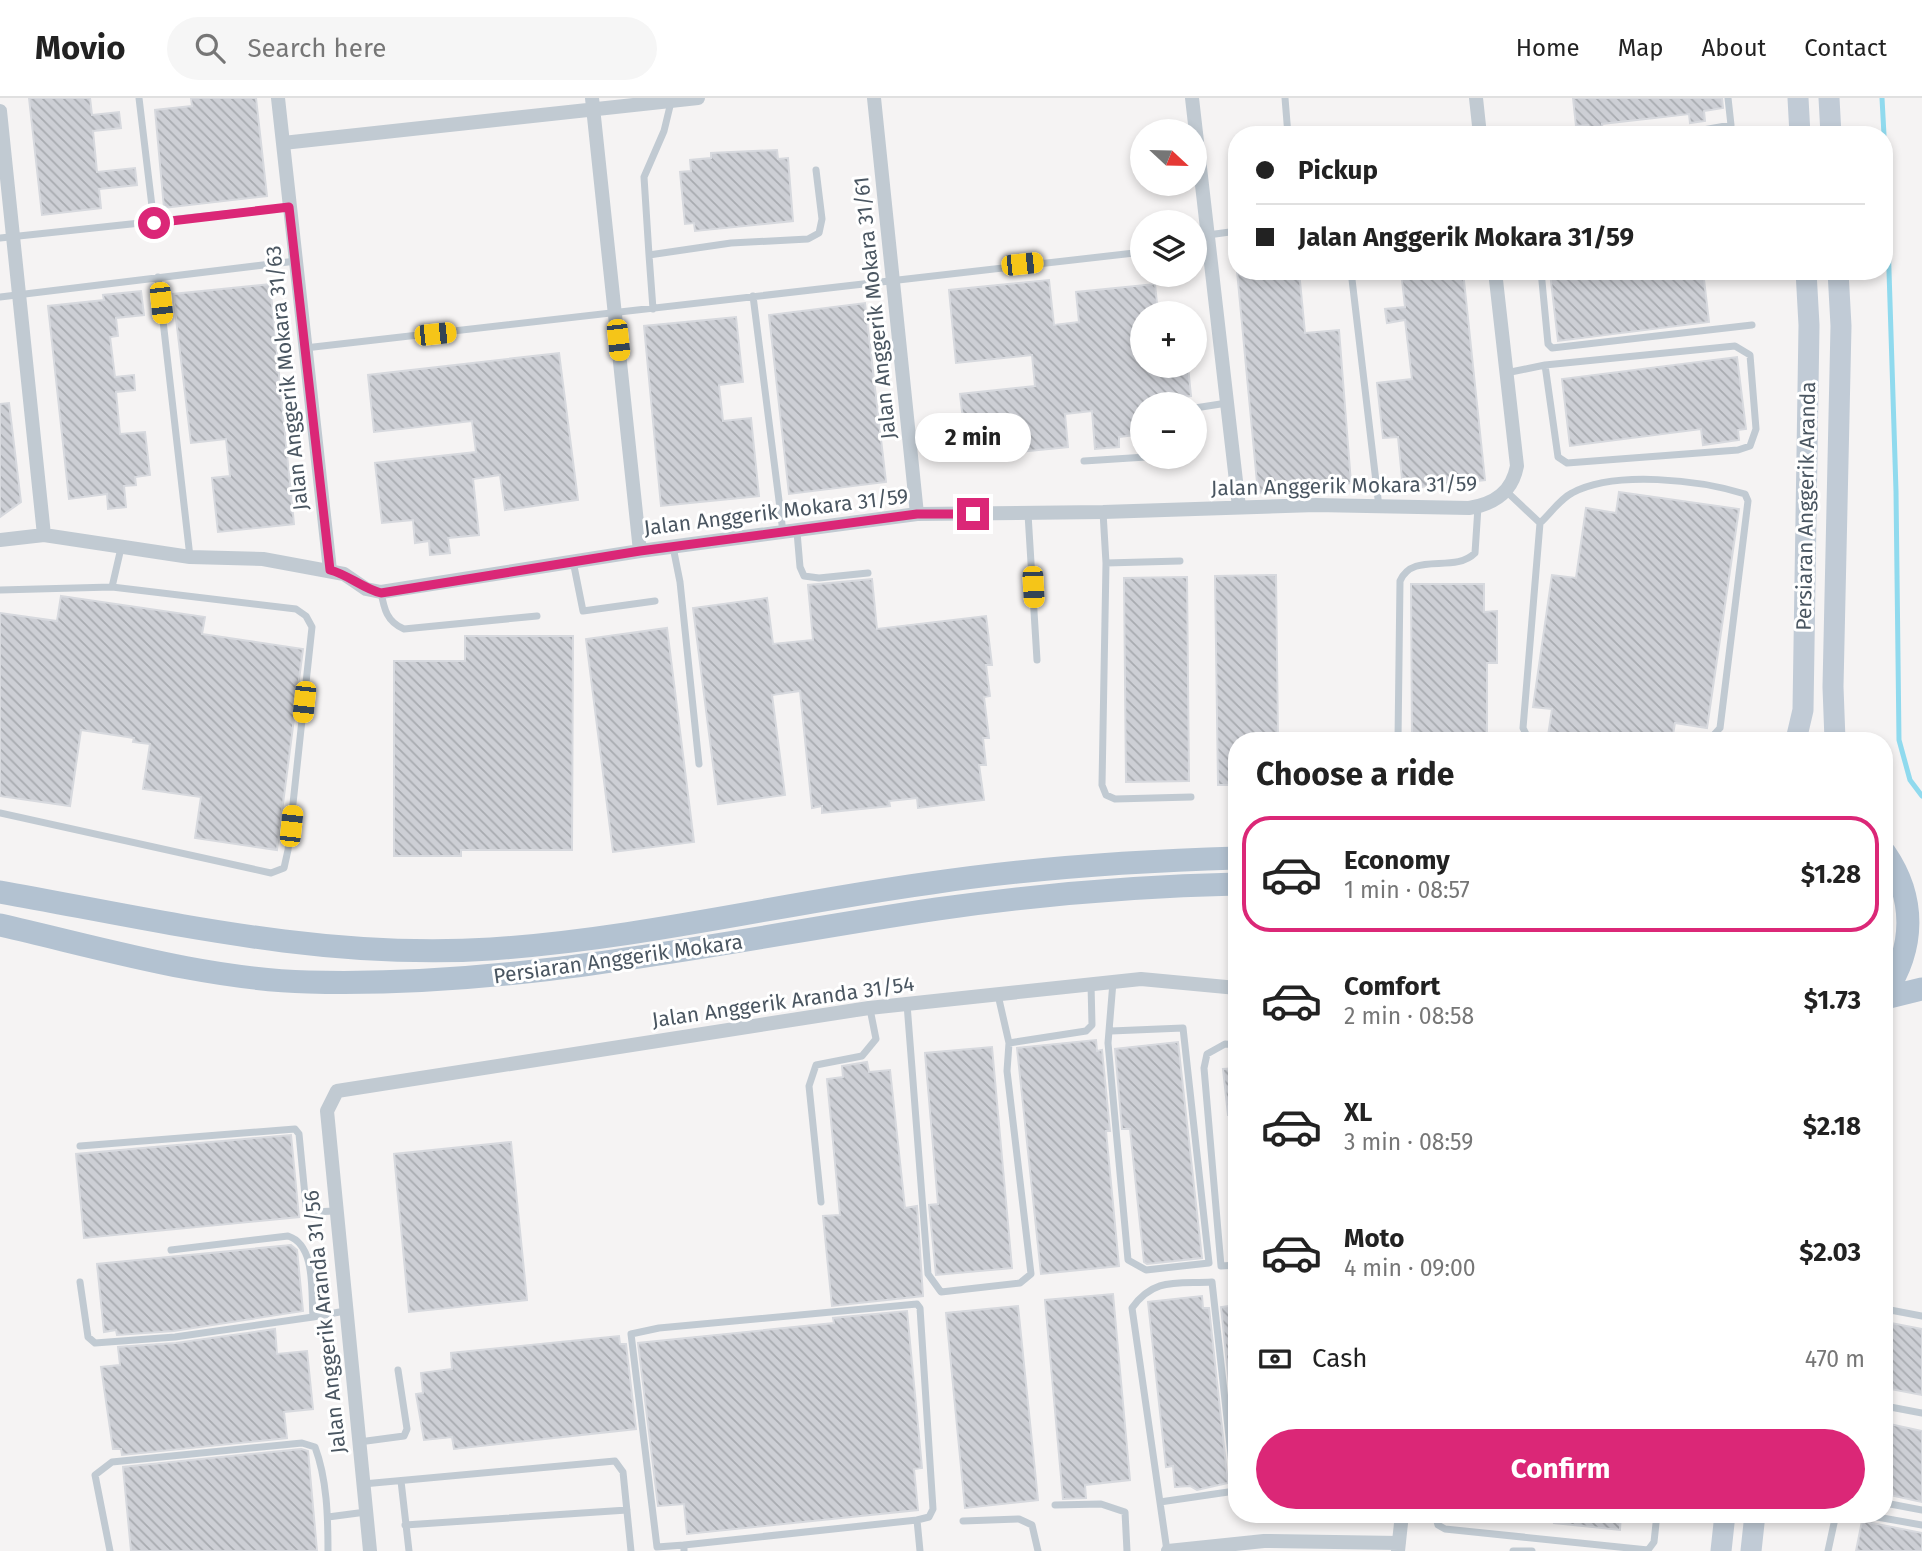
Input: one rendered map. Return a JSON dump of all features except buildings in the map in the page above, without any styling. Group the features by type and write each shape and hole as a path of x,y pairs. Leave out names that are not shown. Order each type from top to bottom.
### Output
{"main road":[{"path":"1798,98 1800,126"},
{"path":"1829,98 1830,126"},
{"name":"Persiaran Anggerik Aranda","path":"1798,732 1803,710 1809,325 1806,280"},
{"name":"Persiaran Anggerik Aranda","path":"1835,732 1833,687 1841,326 1838,280"},
{"name":"Persiaran Anggerik Mokara","path":"0,892 252,938 334,947 440,951 571,942 932,883 1086,866 1228,858"},
{"path":"1893,868 1902,884 1909,914 1907,944 1893,982"},
{"name":"Persiaran Anggerik Mokara","path":"0,925 209,971 306,982 420,980 573,968 938,909 1109,891 1228,884"},
{"path":"1902,884 1922,903"},
{"path":"1893,994 1922,989"},
{"path":"1721,1551 1724,1523"},
{"path":"1751,1551 1754,1523"}],"street":[{"name":"Jalan Anggerik Mokara 31/63","path":"278,98 330,570"},
{"path":"283,143 593,104 698,98"},
{"name":"Jalan Anggerik Mokara 31/61","path":"874,98 917,514"},
{"path":"1192,98 1199,210"},
{"path":"1476,98 1479,126"},
{"path":"593,104 640,551"},
{"path":"0,111 6,237 19,295 44,535"},
{"path":"1207,276 1227,403 1239,507"},
{"name":"Jalan Anggerik Mokara 31/59","path":"381,593 640,551 917,514 1028,514 1316,505 1379,508 1487,505 1509,490 1517,466 1497,280"},
{"path":"0,540 44,535 190,557 264,559 330,570 381,593"},
{"name":"Jalan Anggerik Aranda 31/54","path":"337,1091 869,1008 1141,979 1228,987"},
{"name":"Jalan Anggerik Aranda 31/56","path":"337,1091 327,1111 370,1551"},
{"path":"1168,1551 1264,1541 1399,1547 1401,1523"}],"lane":[{"path":"139,98 154,223"},
{"path":"1285,98 1287,126"},
{"path":"1725,126 1731,125 1728,98"},
{"path":"653,309 644,177 664,131 671,101"},
{"path":"649,255 731,243 808,239 819,233 822,219 816,170"},
{"path":"6,237 289,207"},
{"path":"1207,237 1228,233"},
{"path":"305,348 1130,253"},
{"path":"0,297 296,261"},
{"path":"158,277 190,557"},
{"path":"1352,280 1379,508"},
{"path":"1542,280 1548,344 1552,348 1752,325"},
{"path":"753,296 790,533 800,567 804,576 819,578 868,573"},
{"path":"1506,373 1545,365 1735,346 1750,355 1756,429 1750,446 1738,450 1567,463 1558,457 1545,365"},
{"path":"1207,406 1227,403"},
{"path":"1084,461 1130,458"},
{"path":"1525,732 1523,728 1540,523 1571,493 1612,480 1672,482 1745,494 1748,501 1720,728 1716,732"},
{"path":"1506,491 1540,523"},
{"path":"1398,732 1400,581 1405,570 1413,566 1467,561 1475,553 1478,506"},
{"path":"1103,512 1106,563 1102,785 1106,795 1115,800 1191,797"},
{"path":"1028,514 1038,660"},
{"path":"112,587 121,548"},
{"path":"673,548 680,582 699,764"},
{"path":"573,561 583,611 655,601"},
{"path":"1106,563 1180,561"},
{"path":"0,590 112,587 296,610 306,616 312,627 284,868 271,873 0,813"},
{"path":"381,593 394,625 404,629 537,616"},
{"path":"1111,1031 1184,1028 1209,1263 1146,1270 1128,1260 1108,1043 1113,982"},
{"path":"1009,1043 1086,1031 1092,1025 1091,984"},
{"path":"907,1004 928,1274 941,1292 1020,1283 1031,1274 1007,1071 1009,1043 998,994"},
{"path":"821,1202 809,1086 816,1065 862,1056 876,1039 869,1008"},
{"path":"1228,1044 1207,1054 1204,1068 1221,1266 1228,1266"},
{"path":"80,1146 295,1129 299,1134 306,1206 312,1212 335,1211"},
{"path":"171,1250 288,1236 298,1239 306,1249 313,1317"},
{"path":"80,1282 88,1337 95,1343 175,1337 345,1311"},
{"path":"1168,1551 1132,1308 1144,1291 1161,1285 1212,1282 1228,1427"},
{"path":"917,1304 920,1308 933,1508 929,1517 684,1548 657,1547 631,1334 659,1328 917,1304"},
{"path":"1893,1311 1922,1316"},
{"path":"359,1442 404,1436 407,1429 398,1370"},
{"path":"1893,1408 1922,1413"},
{"path":"110,1551 95,1475 112,1462 302,1443 315,1447 320,1460 328,1517 328,1551"},
{"path":"363,1484 615,1461 623,1472 631,1551"},
{"path":"401,1480 409,1551"},
{"path":"1160,1503 1228,1492"},
{"path":"1055,1505 1101,1504 1125,1512 1127,1551"},
{"path":"1893,1505 1922,1510"},
{"path":"405,1525 627,1510"},
{"path":"328,1517 366,1512"},
{"path":"962,1521 1019,1519 1032,1525 1038,1551"},
{"path":"917,1520 920,1551"},
{"path":"1893,1520 1922,1525"},
{"path":"1437,1523 1445,1529 1647,1550 1654,1542 1656,1523"},
{"path":"1828,1551 1834,1523"},
{"path":"1513,1551 1532,1551"}],"waterway":[{"path":"1882,98 1884,126"},
{"path":"1889,280 1896,491 1899,740 1910,780 1922,796"}],"route":[{"path":"154,223 289,207 330,570 356,580 366,589 381,593 640,551 917,514 973,514"}]}
